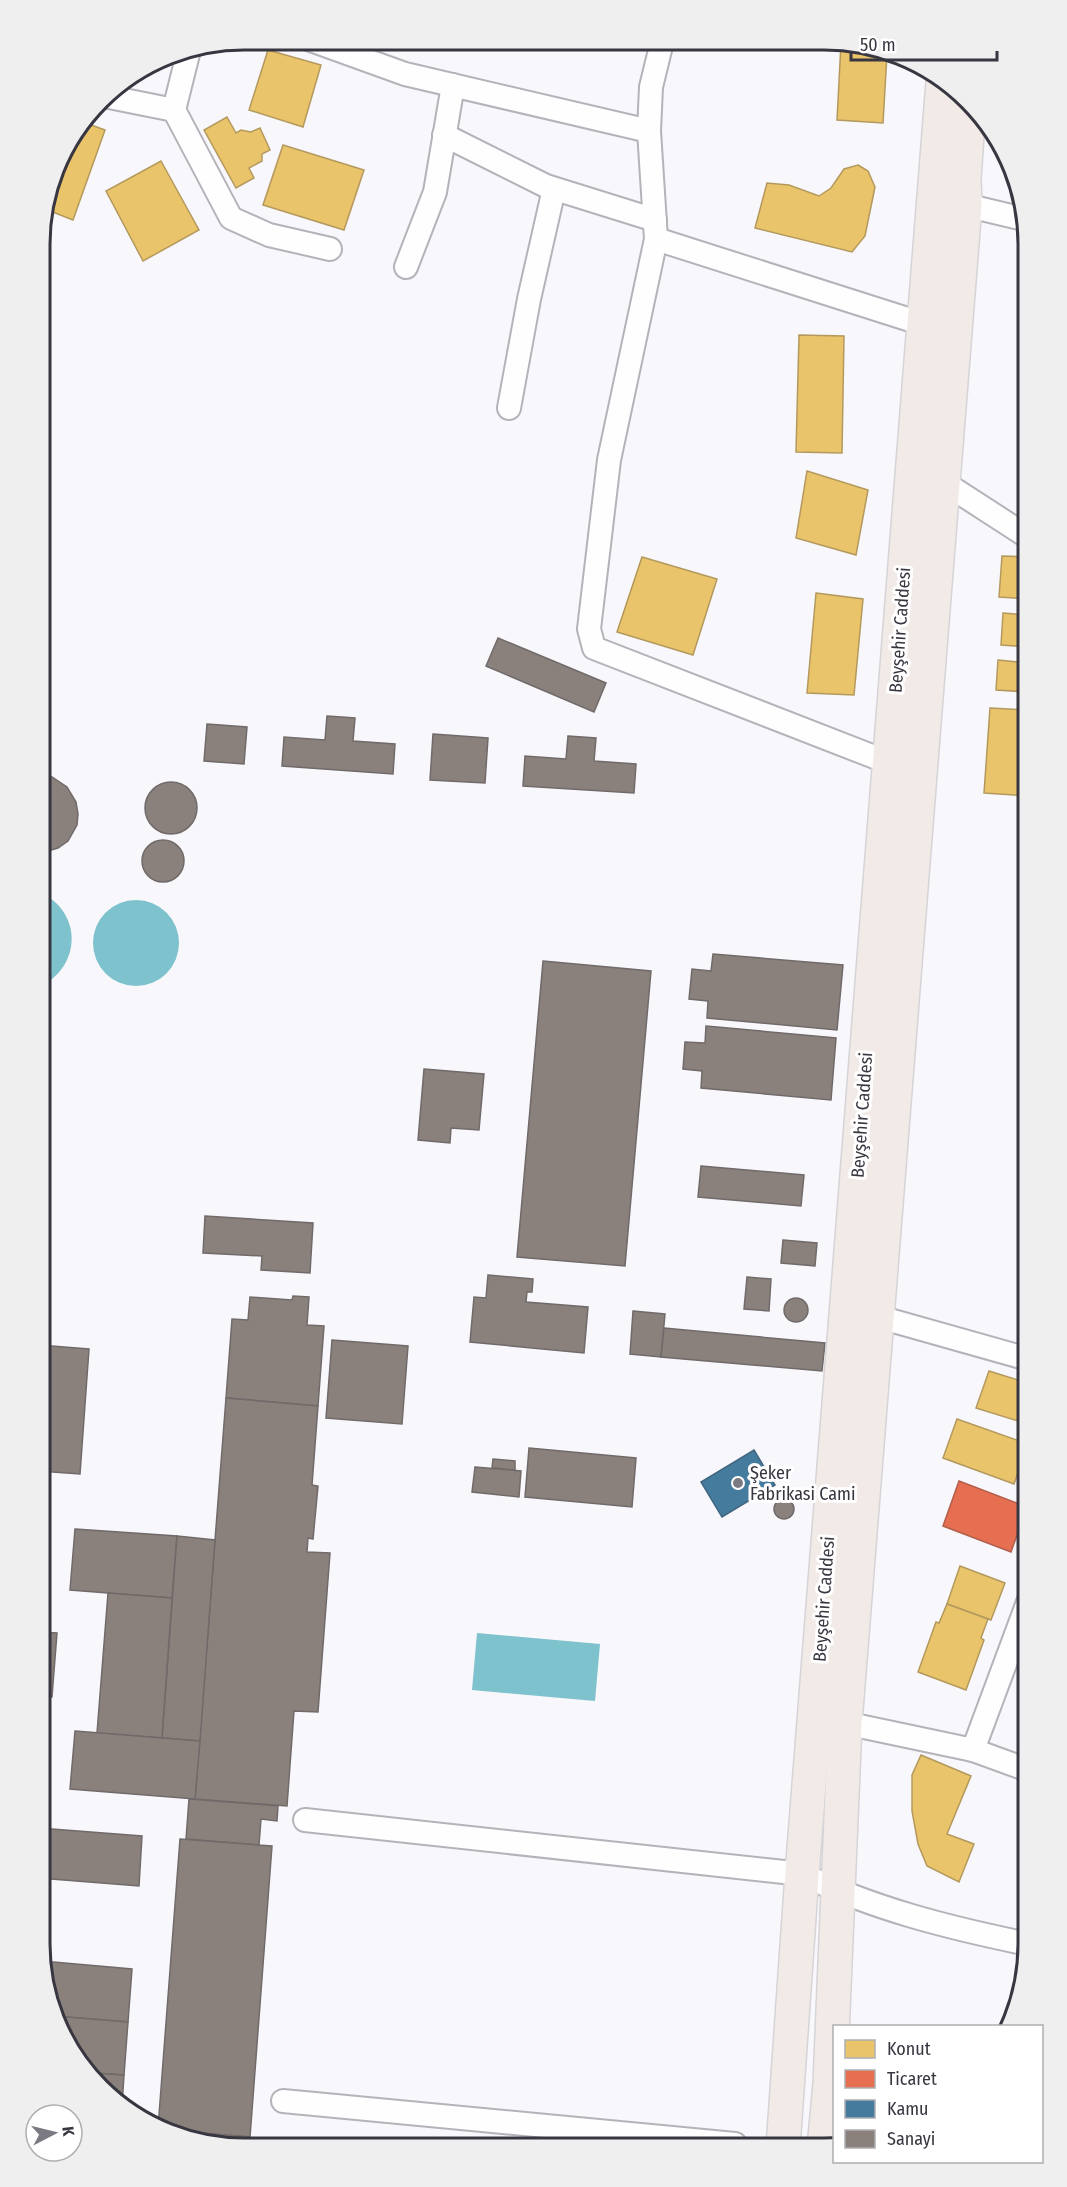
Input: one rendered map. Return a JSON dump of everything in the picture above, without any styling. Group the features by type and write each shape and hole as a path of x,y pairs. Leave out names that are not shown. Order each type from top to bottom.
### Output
{"main road":[{"name":"Beyşehir Caddesi","path":"784,2138 802,1874 942,91"},
{"name":"Beyşehir Caddesi","path":"834,2025 846,1724 965,205 964,178 968,114"},
{"name":"Beyşehir Caddesi","path":"825,2138 833,2060"}],"street":[{"path":"338,50 405,74 649,131"},
{"path":"660,50 651,87 649,131 655,230 609,460 589,629 594,648 890,763"},
{"path":"187,58 174,110 231,218 269,235 330,249"},
{"path":"406,267 435,192 453,85"},
{"path":"115,98 174,110"},
{"path":"444,135 554,189 655,230 923,324"},
{"path":"509,408 529,299 554,189"},
{"path":"965,205 1015,217"},
{"path":"943,482 1018,530"},
{"path":"879,1317 1017,1356"},
{"path":"973,1750 1017,1631"},
{"path":"846,1724 973,1750 1017,1766"},
{"path":"305,1820 802,1874 840,1892 932,1923 1017,1942"},
{"path":"283,2101 672,2138"}],"water":[{"path":"50,899 64,912 70,925 72,939 63,966 50,980"},
{"path":"136,900 153,903 167,912 176,926 179,943 176,960 167,974 153,983 136,986 119,983 105,974 96,960 93,943 96,926 105,912 119,903"},
{"path":"477,1633 600,1644 595,1701 472,1690"}],"building: Konut":[{"path":"268,50 321,65 303,127 249,110"},
{"path":"841,51 862,53 887,60 883,123 837,120"},
{"path":"227,117 236,133 241,130 251,132 260,128 270,150 262,154 262,161 249,168 254,178 236,188 204,130"},
{"path":"90,125 105,130 73,220 52,212 64,169 75,146"},
{"path":"283,145 364,170 344,230 263,205"},
{"path":"161,161 199,230 143,261 106,191"},
{"path":"858,165 868,171 875,187 865,236 852,252 755,228 767,183 789,185 819,196 831,188 844,169"},
{"path":"799,335 844,336 842,453 796,452"},
{"path":"807,471 868,490 856,555 796,538"},
{"path":"1002,556 1018,557 1018,598 999,597"},
{"path":"642,557 717,579 693,655 617,632"},
{"path":"816,593 863,599 854,695 807,693"},
{"path":"1003,613 1018,614 1018,646 1001,645"},
{"path":"998,660 1018,662 1018,691 996,690"},
{"path":"990,708 1018,709 1018,795 984,793"},
{"path":"989,1371 1017,1380 1017,1421 976,1408"},
{"path":"957,1419 1017,1440 1017,1475 1014,1484 943,1458"},
{"path":"960,1566 1005,1583 991,1620 947,1604"},
{"path":"947,1604 988,1619 981,1638 984,1640 966,1690 918,1672 936,1622 939,1623"},
{"path":"921,1755 971,1776 947,1834 974,1844 959,1882 927,1866 918,1844 912,1811 912,1775"}],"building: Ticaret":[{"path":"959,1481 1017,1503 1017,1534 1011,1552 943,1526"}],"building: Kamu":[{"name":"Şeker Fabrikasi Cami","path":"754,1450 775,1485 722,1517 701,1482"}],"building: Sanayi":[{"path":"498,638 606,683 594,712 486,666"},
{"path":"327,716 355,718 353,741 395,744 393,774 282,766 284,737 325,740"},
{"path":"207,724 247,727 244,764 204,761"},
{"path":"433,734 488,738 485,783 430,780"},
{"path":"568,736 596,738 594,761 636,764 634,793 523,786 525,756 566,759"},
{"path":"50,777 67,787 76,802 78,814 77,825 68,841 50,850"},
{"path":"171,782 181,784 189,790 195,798 197,808 195,818 189,826 181,832 171,834 161,832 153,826 147,818 145,808 147,798 153,790 161,784"},
{"path":"163,840 171,841 178,846 183,853 183,869 178,876 171,881 163,882 155,881 148,876 143,869 142,861 143,853 148,846 155,841"},
{"path":"713,954 843,965 837,1030 707,1018 708,1001 689,999 692,969 711,971"},
{"path":"543,961 651,971 625,1266 517,1257"},
{"path":"706,1026 836,1038 831,1100 701,1088 702,1071 683,1069 685,1042 705,1043"},
{"path":"424,1069 484,1074 479,1130 451,1128 450,1143 418,1140"},
{"path":"701,1166 804,1175 801,1206 698,1197"},
{"path":"205,1216 313,1223 310,1273 261,1270 262,1256 203,1253"},
{"path":"783,1240 817,1243 815,1266 781,1263"},
{"path":"488,1275 533,1279 532,1292 527,1292 526,1302 588,1307 584,1353 470,1342 474,1297 486,1298"},
{"path":"747,1277 771,1279 769,1311 744,1309"},
{"path":"293,1296 309,1297 307,1325 324,1326 318,1406 226,1398 232,1319 248,1320 250,1297 292,1300"},
{"path":"796,1298 805,1301 808,1310 805,1319 796,1322 787,1319 784,1310 787,1301"},
{"path":"633,1311 665,1314 661,1357 630,1354"},
{"path":"664,1328 825,1343 822,1371 661,1357"},
{"path":"332,1340 408,1346 402,1424 326,1418"},
{"path":"50,1346 89,1349 80,1474 50,1472"},
{"path":"226,1398 318,1406 312,1485 318,1486 313,1539 308,1538 307,1552 330,1553 318,1712 294,1711 287,1806 195,1799"},
{"path":"529,1448 636,1458 632,1507 525,1497"},
{"path":"493,1459 515,1461 515,1470 492,1468"},
{"path":"475,1467 521,1471 519,1497 472,1492"},
{"path":"780,1499 788,1499 794,1505 794,1513 788,1519 780,1519 774,1513 774,1505"},
{"path":"75,1529 177,1536 172,1598 70,1590"},
{"path":"177,1536 215,1540 200,1741 162,1738"},
{"path":"108,1593 172,1598 162,1738 97,1733"},
{"path":"50,1633 57,1633 52,1697 50,1697"},
{"path":"75,1731 200,1741 195,1799 70,1789"},
{"path":"189,1799 278,1806 277,1821 261,1819 259,1845 186,1839"},
{"path":"50,1829 142,1836 139,1886 50,1879"},
{"path":"180,1839 272,1846 250,2137 193,2131 159,2118"},
{"path":"51,1962 132,1969 128,2022 64,2017 53,1982"},
{"path":"64,2017 128,2022 124,2075 100,2073 82,2051"},
{"path":"100,2073 124,2075 123,2095"},
{"path":"205,2133 250,2137 243,2138"}],"place":[{"name":"Şeker Fabrikasi Cami","path":"738,1483"}]}
